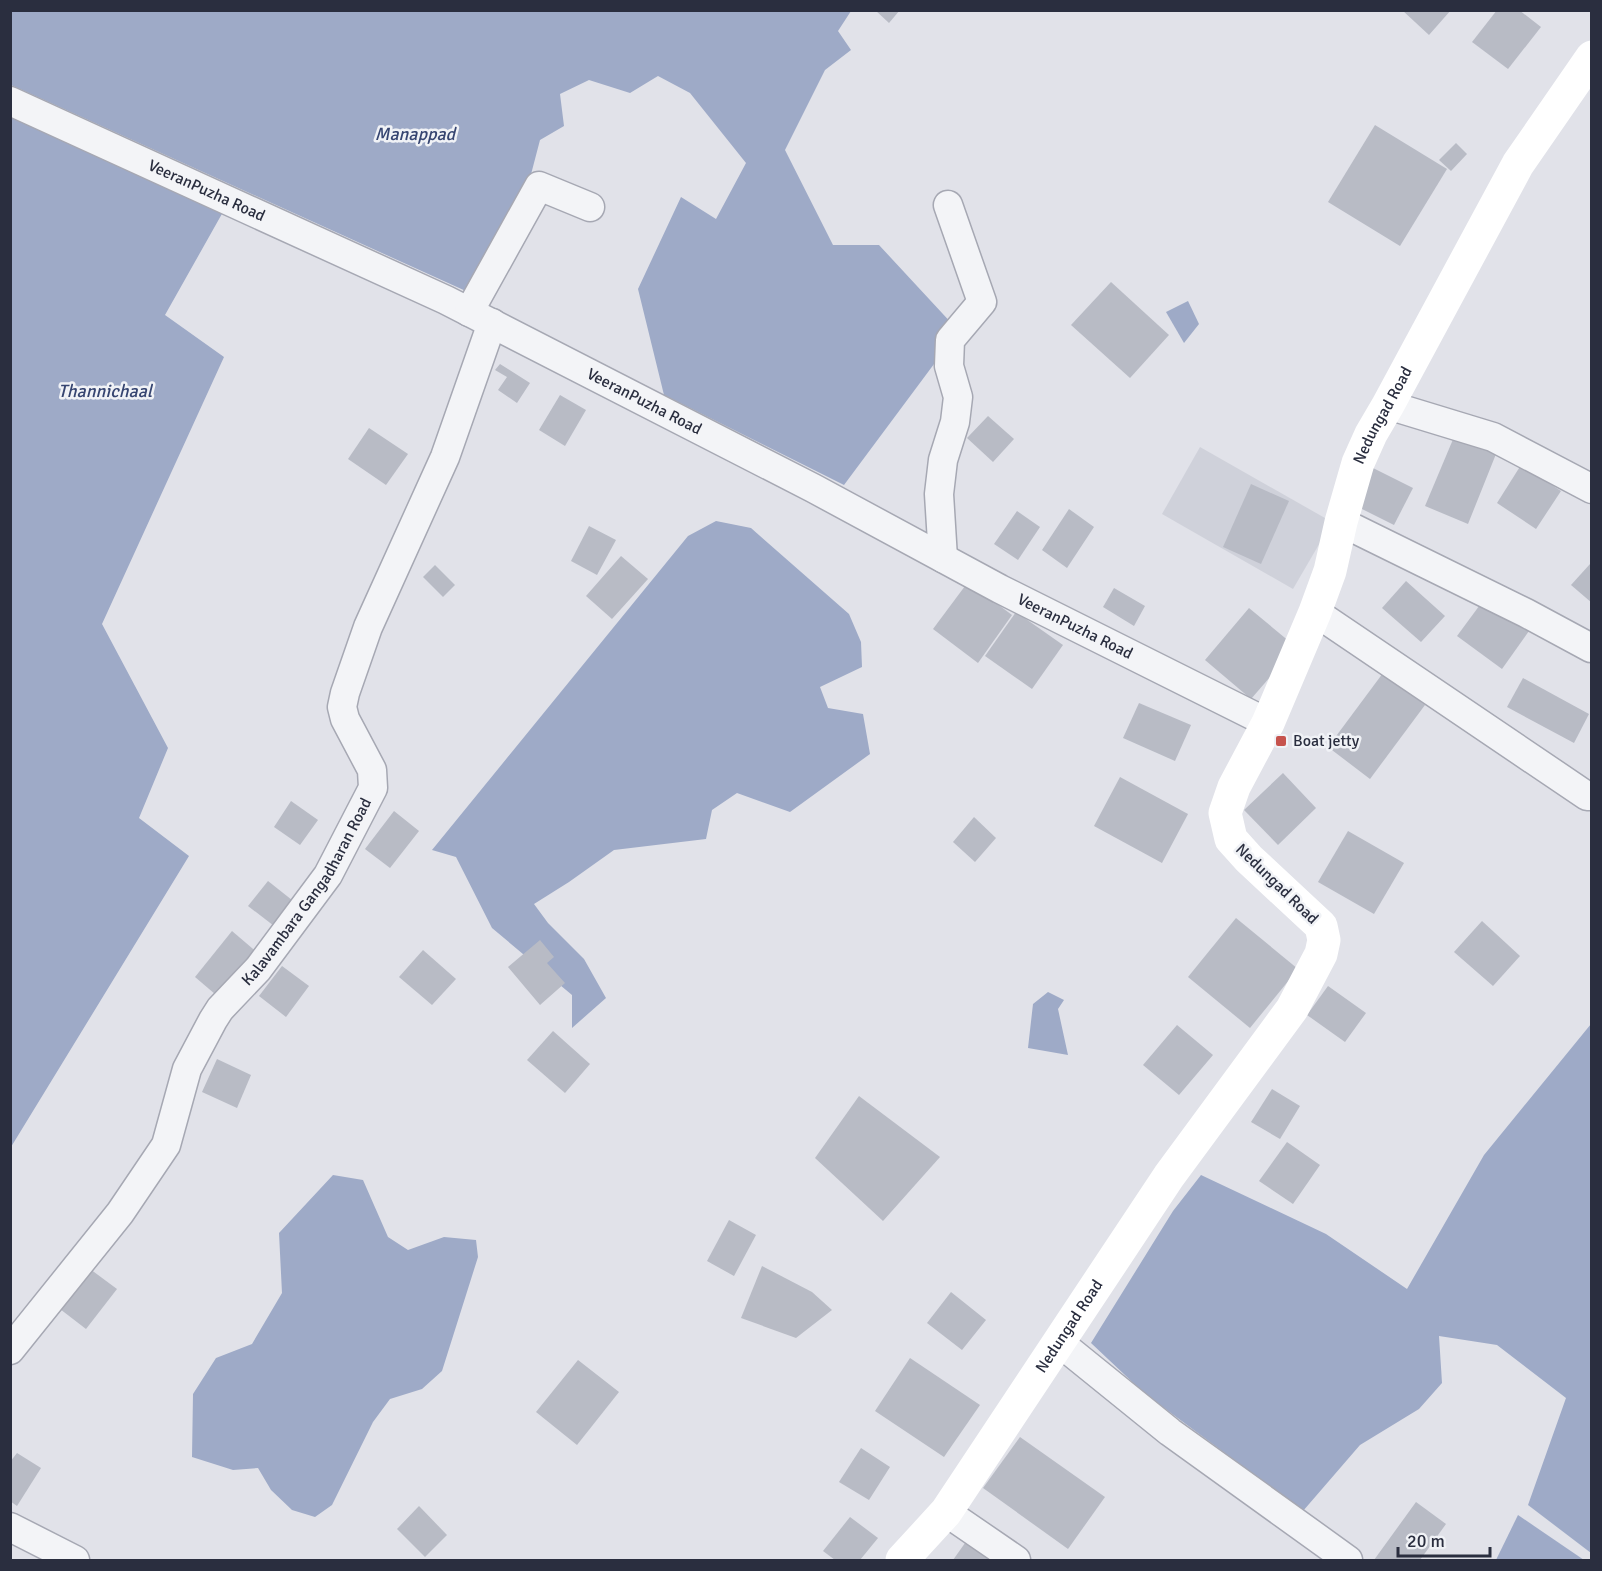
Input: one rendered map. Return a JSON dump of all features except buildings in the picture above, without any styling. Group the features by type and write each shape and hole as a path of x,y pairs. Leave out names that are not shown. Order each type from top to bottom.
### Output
{"main road":[{"name":"Nedungad Road","path":"902,1560 946,1512 1169,1176 1292,1009 1321,954 1324,940 1321,926 1249,859 1231,839 1225,813 1234,787 1268,723 1316,612 1330,571 1358,463 1371,434 1518,164 1592,57"}],"street":[{"name":"VeeranPuzha Road","path":"10,101 481,318 802,483 1011,594 1268,723"},
{"name":"Kalavambara Gangadharan Road","path":"10,1350 120,1213 166,1145 187,1069 213,1020 220,1009 258,969 320,886 373,788 372,770 345,718 342,707 345,693 368,627 445,457 481,318 539,186 590,207"},
{"path":"943,558 939,494 943,460 955,422 958,397 949,366 950,340 982,302 948,205"},
{"path":"1388,405 1492,436 1592,489"},
{"path":"1341,522 1526,613 1591,648"},
{"path":"1316,612 1587,796 1592,796"},
{"path":"1060,1343 1170,1432 1348,1560"},
{"path":"946,1512 1016,1560"},
{"path":"10,1527 75,1560"}],"shaded area":[{"path":"1200,447 1332,522 1293,589 1162,514"}],"water":[{"name":"Manappad","path":"11,11 851,11 838,31 851,50 825,70 785,150 833,245 879,245 955,327 937,360 844,485 664,395 638,289 681,197 716,219 746,163 690,93 658,76 630,93 589,80 560,94 564,126 540,140 529,182 468,292 11,85"},
{"name":"Thannichaal","path":"11,112 223,212 165,315 224,357 102,624 168,748 139,818 189,856 11,1147"},
{"path":"1188,301 1199,324 1184,343 1166,312"},
{"path":"716,521 751,528 849,614 861,642 862,667 820,687 828,708 863,714 870,754 790,812 737,793 712,810 706,839 614,850 534,904 548,923 584,959 606,998 572,1028 572,995 492,928 456,857 432,850 688,536"},
{"path":"1048,992 1064,1000 1058,1009 1068,1055 1028,1048 1033,1004"},
{"path":"1591,1024 1591,1553 1528,1505 1566,1398 1497,1345 1439,1336 1442,1383 1419,1409 1360,1445 1303,1511 1144,1393 1091,1343 1173,1211 1201,1175 1326,1234 1407,1289 1484,1155"},
{"path":"333,1175 363,1180 388,1237 408,1250 444,1237 476,1240 478,1257 442,1371 422,1389 390,1399 373,1422 332,1505 315,1517 292,1510 271,1490 258,1468 233,1470 192,1457 193,1394 216,1358 252,1344 282,1293 279,1233"},
{"path":"1518,1515 1584,1560 1496,1560"}],"place":[{"name":"Boat jetty","path":"1281,741"}]}
